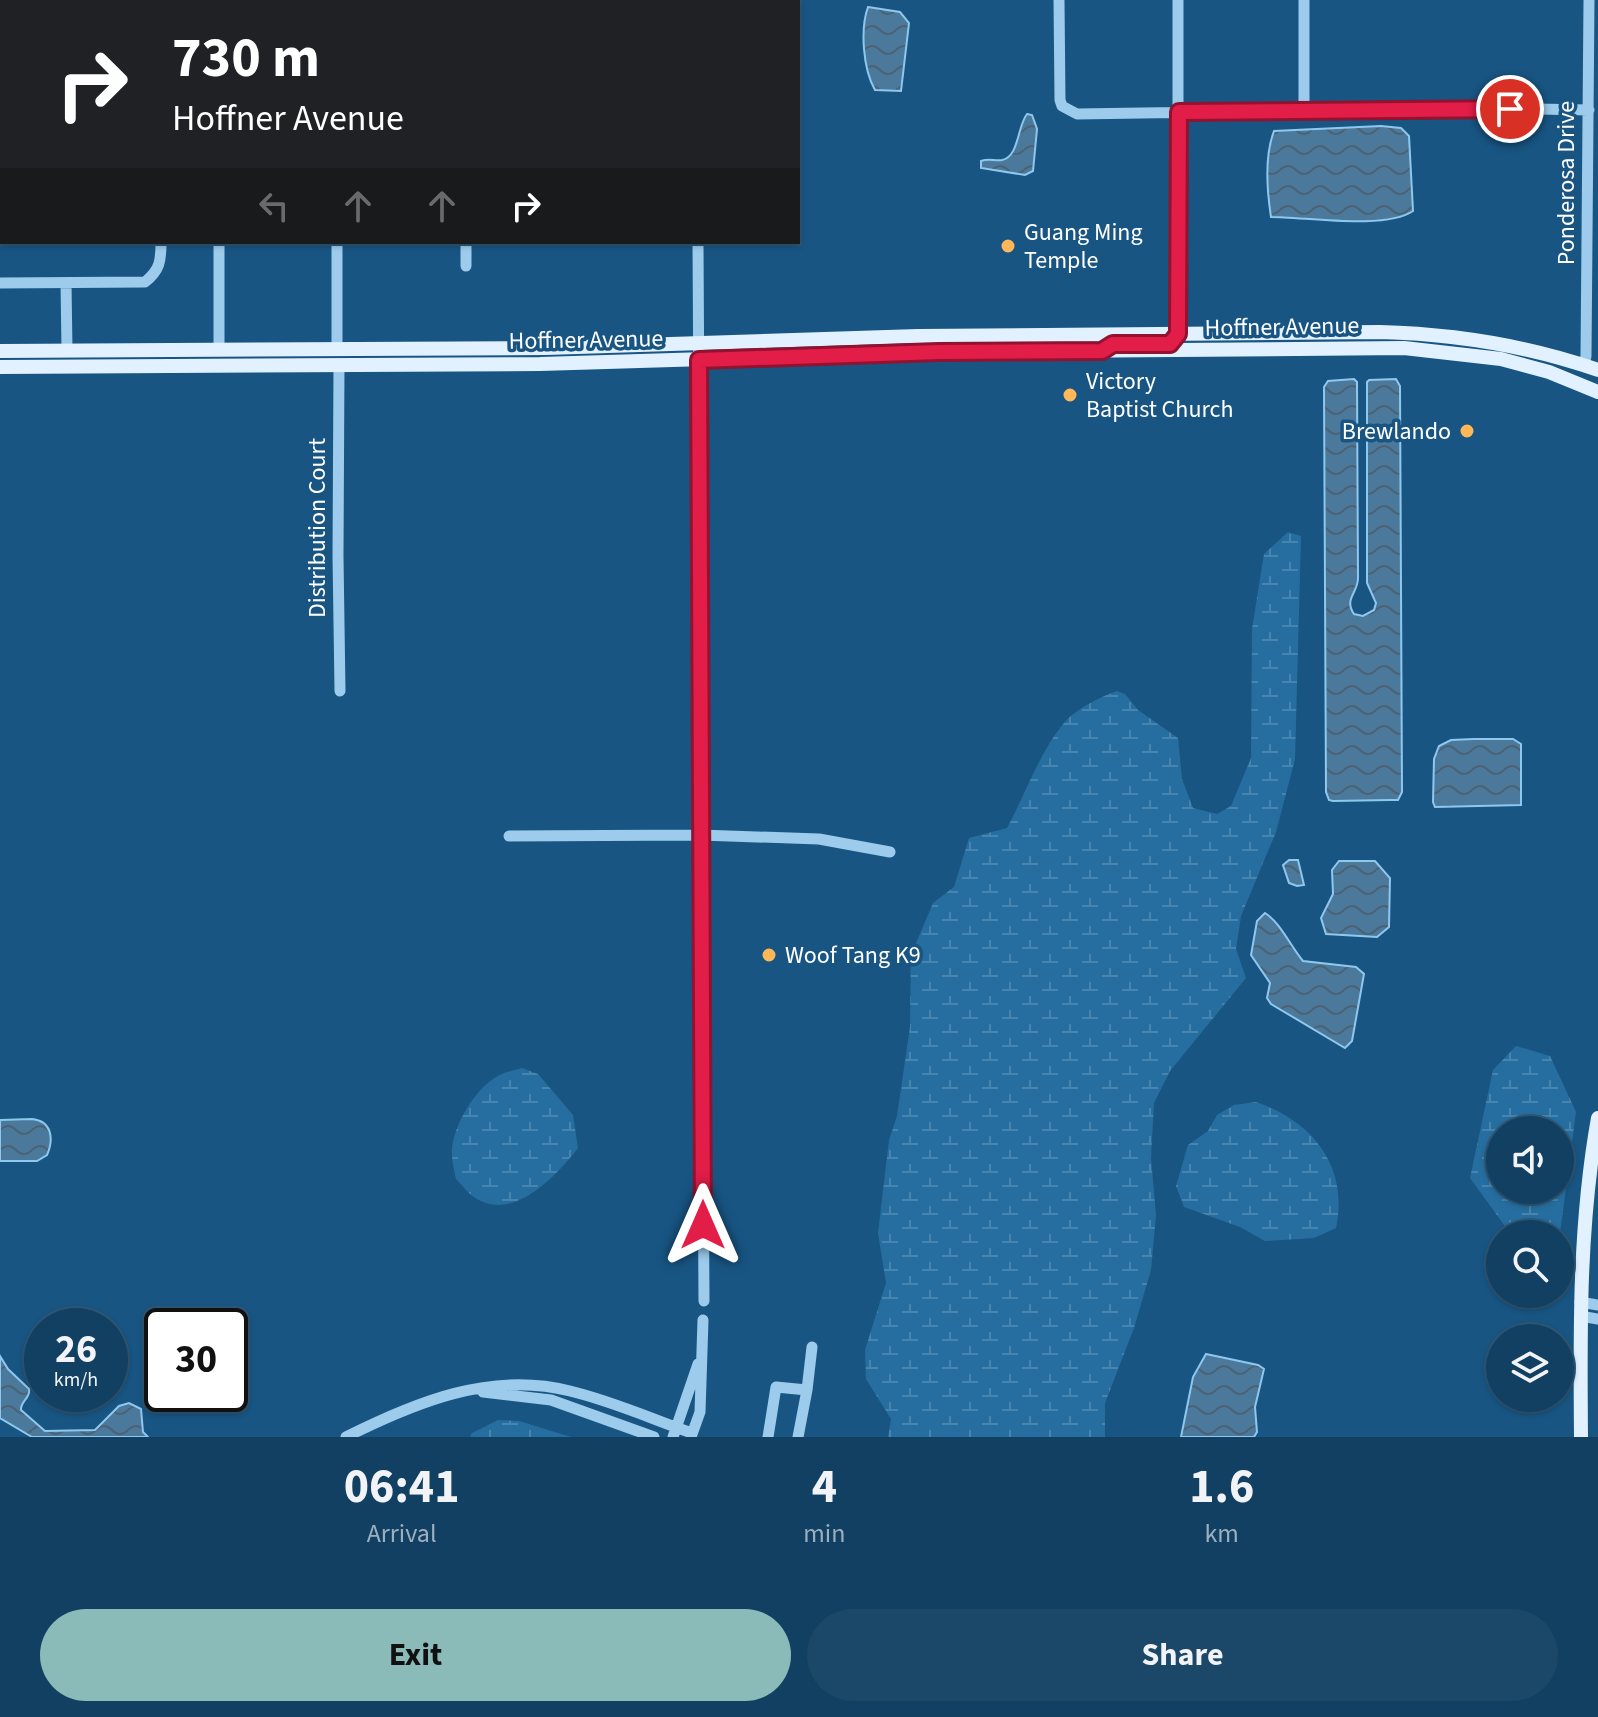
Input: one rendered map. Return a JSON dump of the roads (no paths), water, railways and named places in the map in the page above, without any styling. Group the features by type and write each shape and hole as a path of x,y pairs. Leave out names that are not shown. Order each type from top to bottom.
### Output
{"main road":[{"name":"Hoffner Avenue","path":"0,351 387,349 699,344 930,336 1293,333 1449,335 1521,347 1591,368"},
{"path":"1197,350 1200,344 1207,342 1280,340 1293,333"},
{"path":"1102,351 1113,344 1170,344 1178,334"},
{"path":"986,351 997,345 1022,345 1040,335"},
{"path":"872,353 882,345 925,340 930,336"},
{"path":"281,365 296,359 318,358 337,349"},
{"path":"339,365 356,355 382,353 387,349"},
{"name":"Hoffner Avenue","path":"0,367 540,364 986,351 1430,349 1562,372 1598,390"},
{"path":"0,361 49,362 67,350"},
{"path":"86,367 96,358 167,355 176,350"},
{"path":"1581,1437 1583,1221 1598,1118"}],"street":[{"path":"1059,0 1058,92 1062,106 1077,114 1589,110"},
{"path":"1178,0 1178,334"},
{"path":"1304,0 1304,110"},
{"name":"Ponderosa Drive","path":"1589,0 1586,356 1591,368"},
{"path":"0,283 145,282 156,273 161,261 161,244"},
{"path":"219,244 219,349"},
{"path":"337,244 337,349"},
{"path":"466,244 466,266"},
{"path":"698,244 704,1301"},
{"path":"66,283 67,350"},
{"name":"Distribution Court","path":"339,365 340,691"},
{"path":"509,836 700,835 819,839 890,852"},
{"path":"1580,1309 1598,1305"},
{"path":"1580,1309 1598,1319"},
{"path":"346,1437 419,1404 504,1384 550,1387 596,1398 674,1432 691,1435 700,1412 703,1320"},
{"path":"798,1437 812,1347"},
{"path":"674,1432 701,1352"},
{"path":"768,1437 776,1387 807,1390"},
{"path":"462,1392 514,1394 551,1400 654,1437"}],"water":[{"path":"868,7 900,12 909,23 901,91 875,90 871,81 865,60 864,37"},
{"path":"1027,114 1032,115 1037,129 1033,171 1025,175 981,168 981,161 1008,158 1015,148"},
{"path":"1381,126 1401,128 1409,136 1413,211 1400,217 1365,221 1271,217 1268,163 1274,131"},
{"path":"1354,379 1357,382 1358,579 1350,604 1354,614 1363,616 1374,610 1376,603 1367,583 1367,382 1396,379 1400,386 1402,792 1398,800 1333,801 1329,800 1326,792 1324,387 1328,381"},
{"path":"1513,739 1521,744 1521,805 1435,807 1434,759 1439,746 1451,740"},
{"path":"1289,860 1298,860 1304,885 1289,883 1283,865"},
{"path":"1339,861 1375,861 1390,878 1389,927 1377,937 1326,934 1321,918 1333,894 1332,870"},
{"path":"1265,913 1280,928 1303,961 1356,967 1364,974 1352,1041 1345,1048 1271,1004 1267,998 1270,983 1251,955 1257,921"},
{"path":"32,1119 44,1123 50,1132 47,1155 37,1161 0,1161 0,1120"},
{"path":"1206,1354 1264,1369 1255,1407 1257,1432 1254,1437 1181,1437 1193,1377"},
{"path":"0,1356 24,1384 21,1410 45,1431 95,1430 113,1412 128,1412 129,1403 141,1409 143,1432 148,1437 32,1437 0,1418"}],"place":[{"name":"Guang Ming Temple","path":"1008,246"},
{"name":"Victory Baptist Church","path":"1070,395"},
{"name":"Brewlando","path":"1467,431"},
{"name":"Woof Tang K9","path":"769,955"}]}
